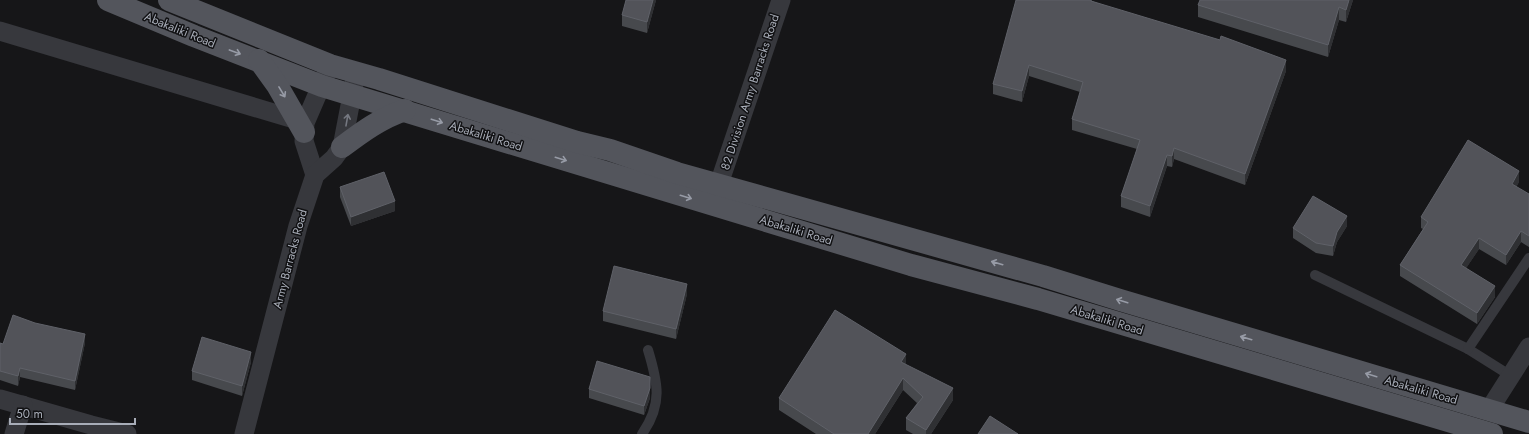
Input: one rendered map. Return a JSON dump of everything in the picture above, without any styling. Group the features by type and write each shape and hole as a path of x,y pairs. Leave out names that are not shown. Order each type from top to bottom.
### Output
{"main road":[{"name":"Abakaliki Road","path":"108,0 194,36 259,60 322,86 405,110 502,142 911,265 1038,299 1492,434"},
{"name":"Abakaliki Road","path":"169,0 356,74 378,79 577,142 610,150 677,173 1043,276 1170,316 1529,422"},
{"path":"259,60 278,85 300,126"},
{"path":"342,147 370,126 388,116 405,110"}],"street":[{"name":"82 Division Army Barracks Road","path":"719,184 781,0"},
{"path":"0,31 300,126"},
{"path":"315,175 300,126 322,86 330,65"},
{"name":"Army Barracks Road","path":"244,434 298,226 315,175 334,158 342,147 356,74"},
{"path":"1490,410 1529,347"},
{"path":"0,399 127,434"},
{"path":"14,434 23,405"}],"lane":[{"path":"1468,349 1529,258"},
{"path":"1315,275 1468,349 1511,376"},
{"path":"642,434 658,401 655,375 648,350"}],"building":[{"path":"626,0 653,0 647,22 622,15"},
{"path":"1016,0 1091,0 1220,40 1221,36 1286,60 1245,174 1174,148 1172,156 1167,155 1150,206 1121,196 1140,140 1072,119 1083,82 1029,65 1022,91 993,84"},
{"path":"1200,0 1349,0 1346,10 1339,7 1328,45 1198,5"},
{"path":"1468,140 1519,171 1512,184 1529,194 1529,236 1521,231 1506,255 1479,238 1461,265 1495,286 1477,313 1400,265 1428,222 1421,217"},
{"path":"384,172 395,201 351,217 340,187"},
{"path":"1313,196 1347,216 1337,232 1333,246 1316,243 1293,228"},
{"path":"614,266 687,284 676,329 603,311"},
{"path":"835,310 906,354 901,362 953,388 926,430 906,418 923,397 903,378 868,434 834,434 779,398"},
{"path":"13,315 35,323 85,334 75,381 20,368 18,376 0,371 0,343 3,344"},
{"path":"202,337 251,352 242,386 192,371"},
{"path":"597,361 650,377 650,388 644,406 589,389"},
{"path":"990,416 1018,434 978,434"}]}
